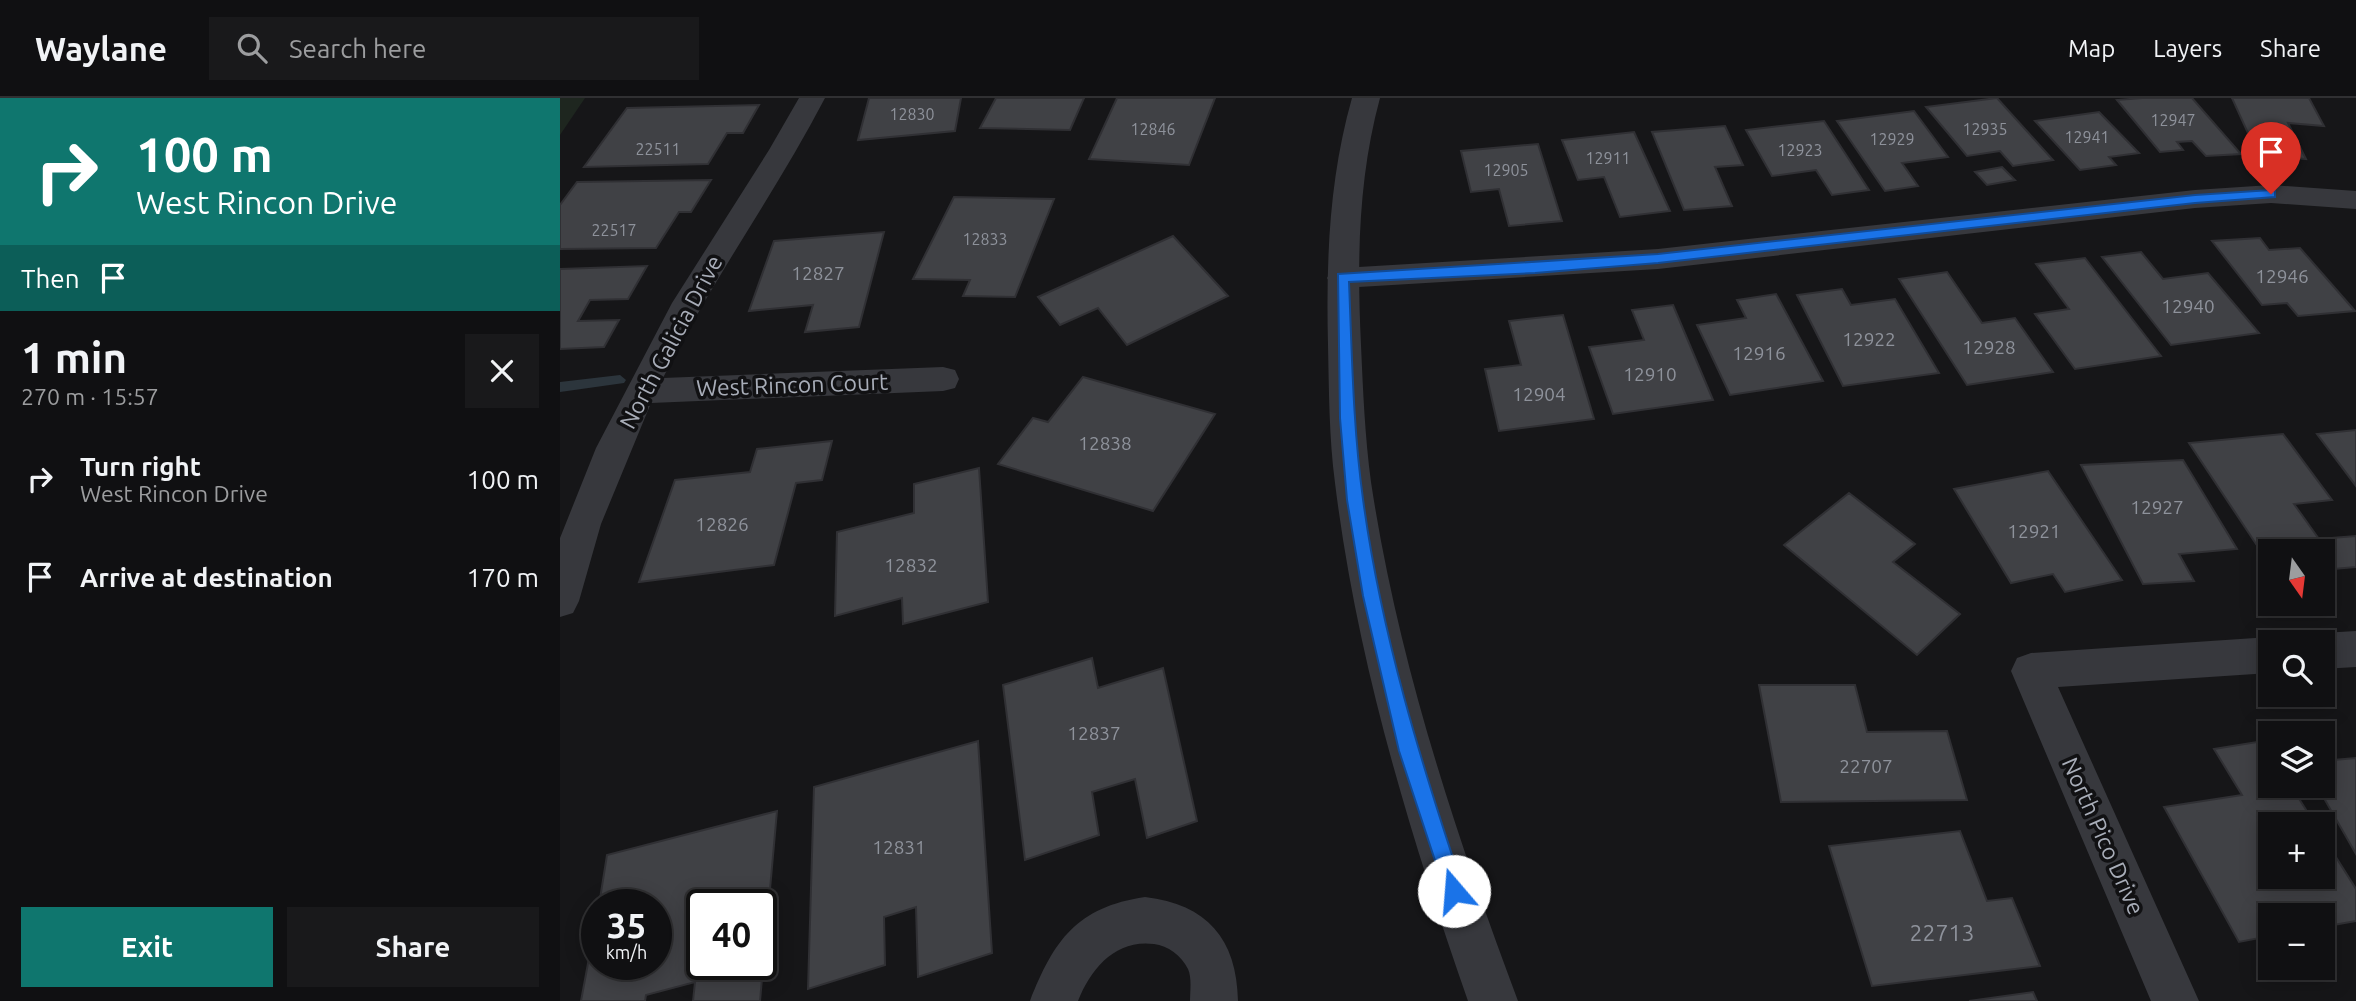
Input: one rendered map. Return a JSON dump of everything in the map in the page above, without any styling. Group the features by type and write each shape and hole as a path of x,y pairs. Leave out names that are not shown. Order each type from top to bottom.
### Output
{"street":[{"name":"North Galicia Drive","path":"560,601 598,486 641,391 688,302 764,182 813,98"},
{"path":"1366,98 1346,183 1342,278 1355,500 1371,596 1408,751 1469,937 1493,1001"},
{"path":"1342,278 1658,259 2195,199 2271,194 2356,200"},
{"name":"West Rincon Court","path":"641,391 943,379"},
{"path":"2335,650 2356,649"},
{"name":"North Pico Drive","path":"2175,1001 2031,671 2258,656"},
{"path":"1054,1001 1064,975 1080,951 1115,927 1128,922 1153,920 1177,925 1197,939 1210,961 1216,988 1214,1001"}],"shaded area":[{"path":"560,98 585,98 560,135"}],"building":[{"path":"869,98 961,98 955,131 858,140"},
{"path":"996,98 1084,98 1070,130 980,128"},
{"path":"1117,98 1215,98 1189,165 1089,159"},
{"path":"1997,98 2053,160 2013,166 2000,151 1967,156 1926,107"},
{"path":"2192,98 2241,154 2206,156 2192,141 2177,142 2183,150 2160,152 2117,100"},
{"path":"2232,98 2309,98 2324,126 2288,123 2306,159 2258,155"},
{"path":"759,105 743,133 727,133 708,164 584,167 627,108"},
{"path":"1914,111 1948,157 1902,163 1918,186 1885,191 1837,121"},
{"path":"2099,112 2139,153 2109,157 2116,165 2080,170 2035,121"},
{"path":"1824,121 1869,190 1832,195 1816,170 1772,176 1746,130"},
{"path":"1725,126 1743,165 1715,167 1732,206 1684,210 1652,132"},
{"path":"1634,132 1670,211 1620,217 1604,177 1578,180 1562,140"},
{"path":"1538,144 1562,221 1509,226 1499,189 1471,192 1461,151"},
{"path":"2002,167 2015,180 1987,185 1975,172"},
{"path":"711,180 691,212 679,212 656,248 560,249 560,205 577,182"},
{"path":"954,197 1054,199 1015,297 963,296 970,280 913,279"},
{"path":"884,232 859,327 805,332 813,305 749,311 774,241"},
{"path":"1173,236 1228,296 1127,345 1098,308 1060,325 1038,297"},
{"path":"2260,238 2269,250 2300,248 2355,311 2298,316 2287,303 2262,305 2212,241"},
{"path":"2141,252 2163,279 2208,273 2259,333 2171,345 2102,257"},
{"path":"2085,258 2161,356 2075,369 2035,314 2069,309 2036,264"},
{"path":"647,266 628,299 590,300 578,321 619,320 604,347 560,349 560,269"},
{"path":"1947,272 1982,323 2015,318 2053,372 1967,385 1899,279"},
{"path":"1842,289 1851,305 1895,299 1939,373 1843,386 1797,295"},
{"path":"1776,294 1823,381 1730,395 1697,325 1746,318 1737,300"},
{"path":"1673,305 1713,400 1613,414 1589,347 1644,340 1632,310"},
{"path":"1563,315 1594,419 1499,431 1485,369 1521,365 1509,321"},
{"path":"1083,377 1215,414 1153,511 998,464 1033,418 1048,422"},
{"path":"2356,430 2356,486 2317,434"},
{"path":"2283,434 2332,500 2294,504 2319,539 2258,539 2258,547 2189,443"},
{"path":"832,441 822,480 796,483 774,565 639,582 675,480 750,472 757,449"},
{"path":"2183,460 2237,549 2179,554 2194,581 2143,584 2081,465"},
{"path":"979,468 988,602 903,624 902,598 835,616 837,532 914,513 914,484"},
{"path":"2048,471 2122,580 2065,592 2053,574 2011,583 1954,489"},
{"path":"1849,493 1915,544 1893,562 1960,614 1917,655 1784,545"},
{"path":"2356,536 2356,567 2335,569 2335,539 2319,539"},
{"path":"1092,658 1098,688 1163,668 1197,821 1147,838 1135,779 1092,792 1099,835 1025,860 1003,685"},
{"path":"1759,685 1855,685 1867,732 1947,731 1967,800 1781,802"},
{"path":"978,741 992,953 918,977 916,907 884,917 885,965 808,989 814,787"},
{"path":"2258,742 2258,798 2299,798 2307,812 2258,812 2258,889 2335,889 2335,856 2356,889 2356,921 2335,925 2335,903 2258,903 2258,938 2239,942 2164,807 2242,795 2214,749"},
{"path":"2356,758 2356,854 2335,817 2335,812 2332,812 2324,798 2335,798 2335,760"},
{"path":"777,811 770,889 686,889 686,980 762,980 760,1001 693,1001 695,982 646,995 645,1001 581,1001 585,980 672,980 672,889 602,889 607,855"},
{"path":"1960,831 1987,901 2012,898 2040,966 1872,986 1829,846"},
{"path":"2033,992 2037,1001 1969,1001"}],"waterway":[{"path":"560,387 620,380"}],"route":[{"path":"1454,891 1408,751 1371,596 1355,500 1347,418 1342,278 1658,259 2195,199 2271,194"}]}
